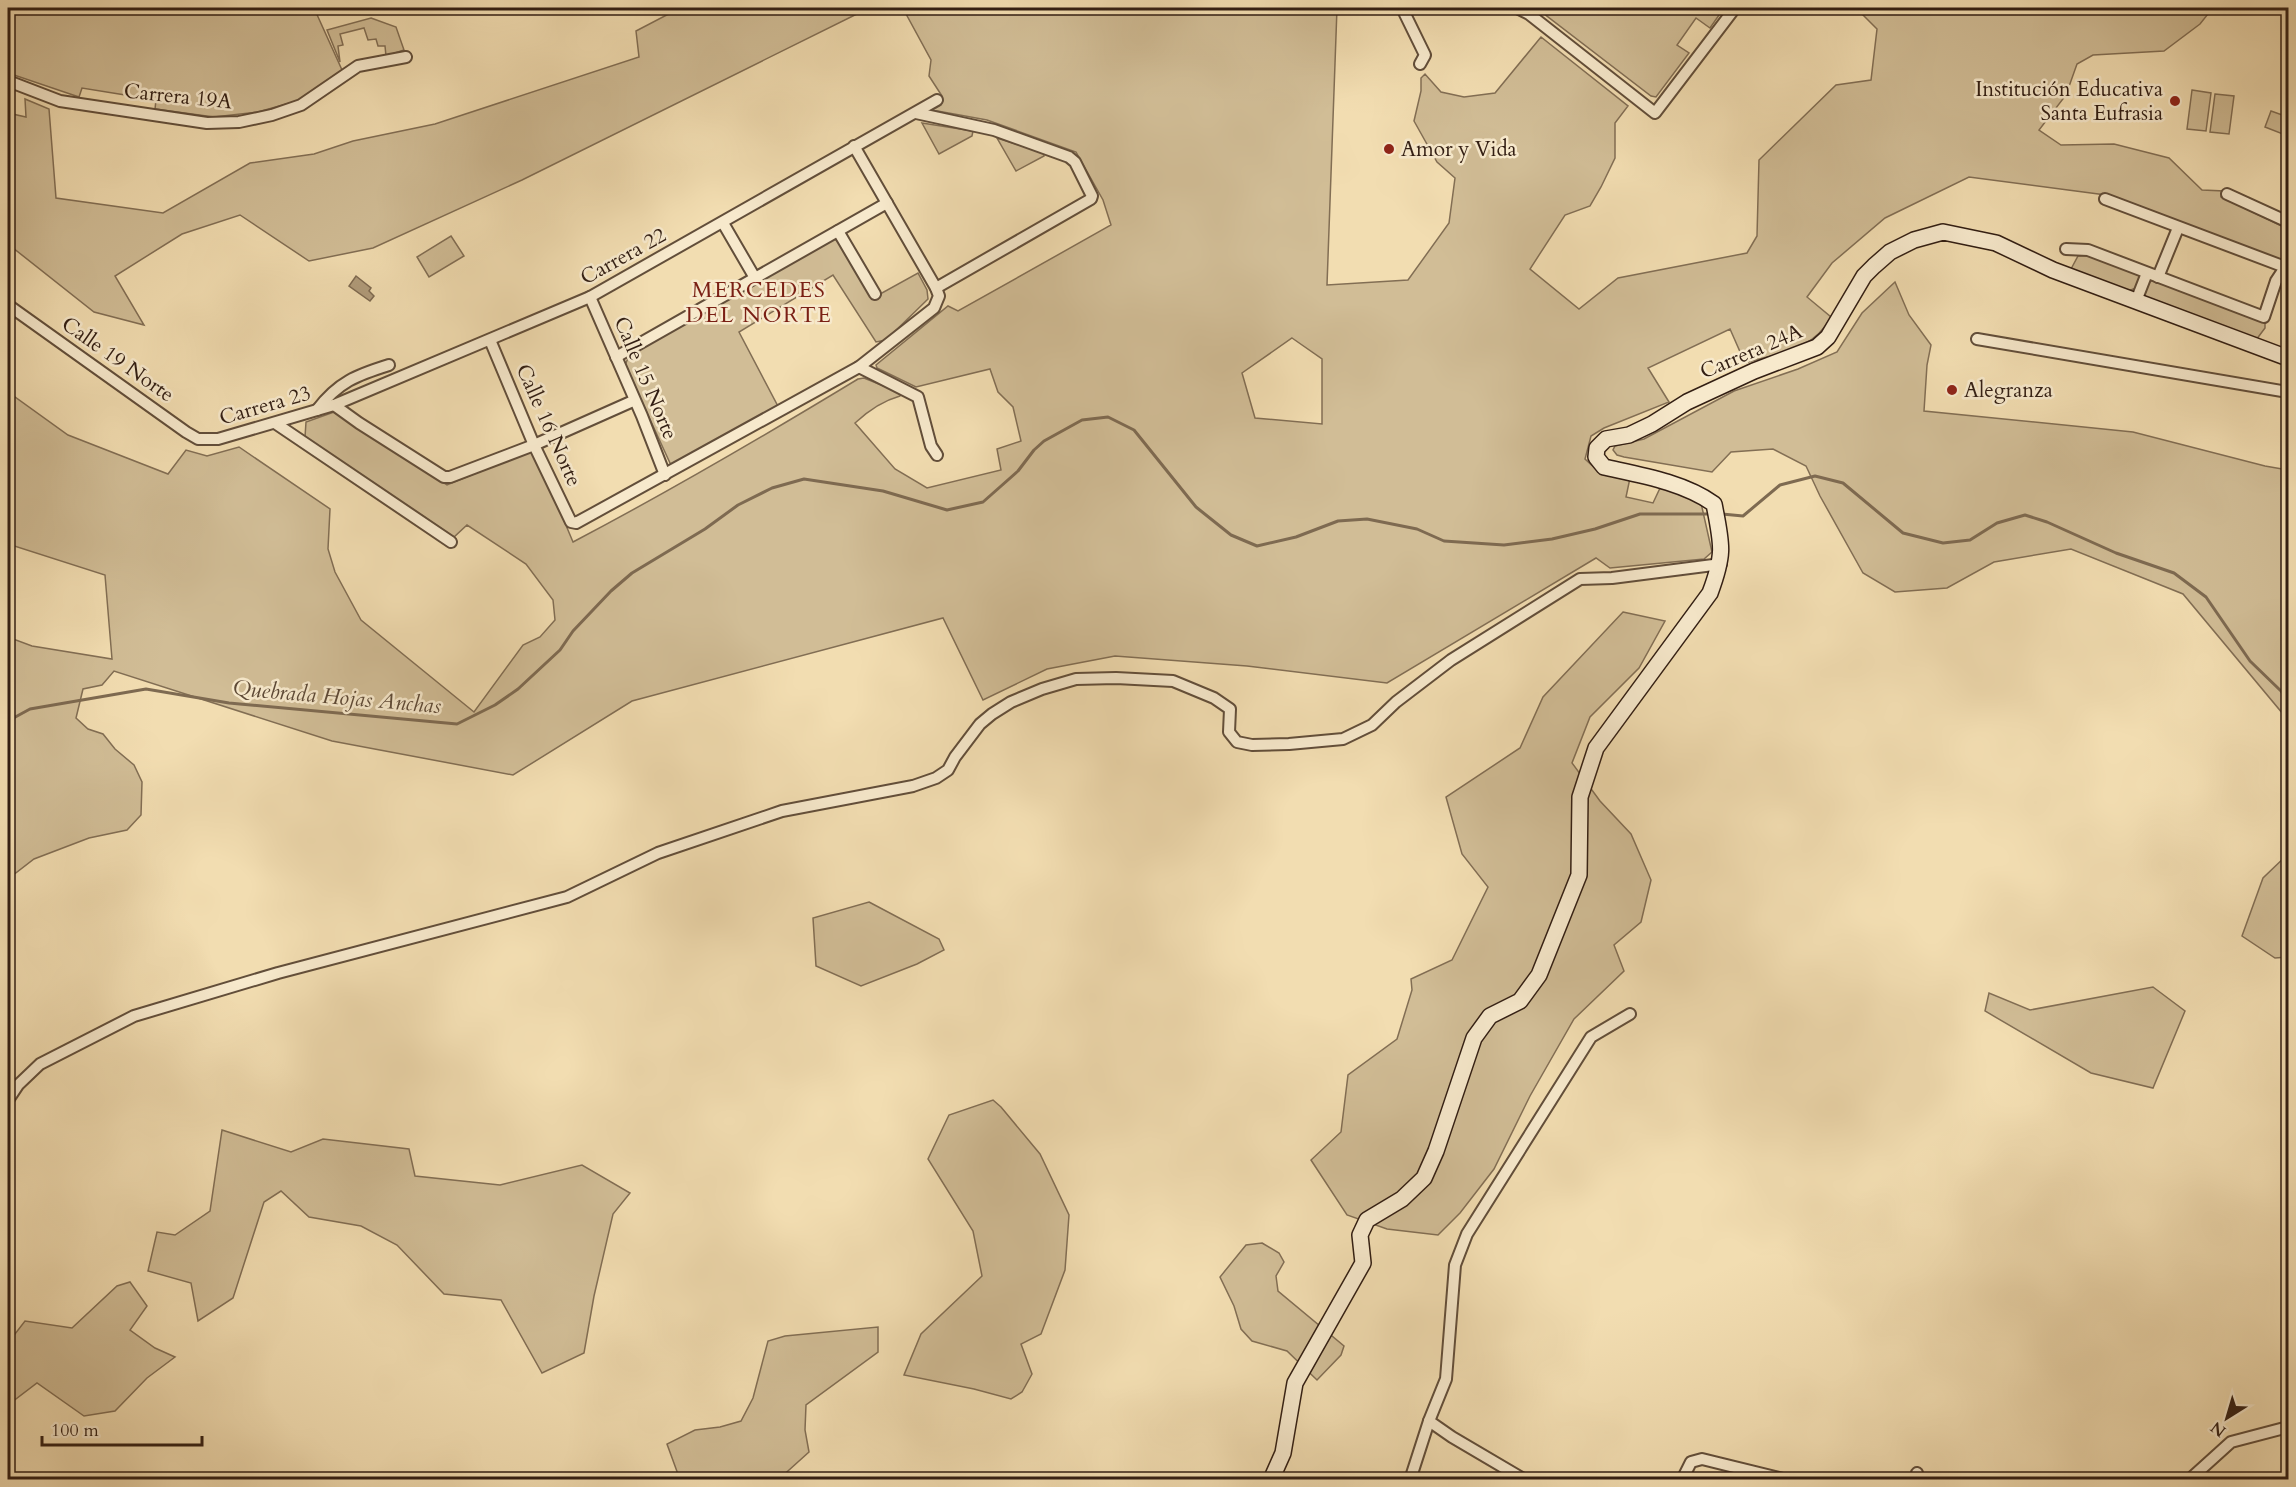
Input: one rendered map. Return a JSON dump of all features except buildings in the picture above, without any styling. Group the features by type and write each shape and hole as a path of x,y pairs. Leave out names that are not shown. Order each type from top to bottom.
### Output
{"street":[{"path":"1402,8 1425,55 1420,64"},
{"path":"1517,8 1532,11 1655,113 1736,8"},
{"name":"Carrera 19A","path":"8,81 60,101 207,123 239,122 272,115 301,105 358,66 406,57"},
{"name":"Carrera 22","path":"334,405 590,297 937,100"},
{"path":"916,113 994,130 1069,157 1075,162 1092,196 1091,199 936,288"},
{"path":"665,475 859,367 934,308 939,296 936,288 854,146"},
{"path":"2227,194 2289,222"},
{"path":"2066,249 2088,250 2264,317 2271,292 2287,265 2178,228 2105,199"},
{"path":"616,357 887,203"},
{"path":"723,223 755,278"},
{"path":"2158,277 2178,228"},
{"path":"838,231 875,294"},
{"name":"Carrera 24A","path":"1721,564 1722,544 1714,504 1698,493 1604,467 1596,457 1598,448 1606,439 1629,435 1697,397 1817,347 1828,338 1837,325 1864,276 1890,252 1906,244 1943,232 1984,239 2053,270 2288,358 2289,344"},
{"path":"2136,301 2147,273"},
{"name":"Calle 15 Norte","path":"590,297 665,475"},
{"name":"Calle 19 Norte","path":"8,305 186,432 198,439 207,440"},
{"path":"1977,339 2289,392"},
{"name":"Calle 16 Norte","path":"490,340 534,445 571,522 576,523 665,475"},
{"path":"317,410 328,395 340,385 360,374 389,365"},
{"path":"859,367 918,397 931,446 937,455"},
{"path":"334,405 439,475 450,477 534,445 633,401"},
{"name":"Carrera 23","path":"207,440 218,439 334,405"},
{"path":"275,423 451,543"},
{"path":"8,1100 18,1085 40,1064 134,1016 279,974 567,897 658,853 782,811 913,786 936,778 948,770 955,757 986,719 1011,702 1042,689 1076,679 1116,678 1173,681 1214,698 1230,709 1229,732 1237,742 1271,745 1343,739 1372,725 1396,702 1451,660 1580,579 1612,578 1721,564 1710,593 1596,748 1580,797 1579,875 1539,975 1520,1001 1490,1016 1474,1038 1436,1150 1424,1178 1402,1199 1367,1220 1360,1235 1363,1263 1295,1383 1283,1453 1271,1479"},
{"path":"1410,1479 1446,1378 1455,1265 1467,1234 1592,1037 1630,1014"},
{"path":"1429,1421 1452,1437 1525,1479"},
{"path":"2189,1479 2230,1442 2289,1427"},
{"path":"1682,1479 1691,1462 1702,1460 1787,1479"}],"shaded area":[{"path":"8,8 314,8 342,70 297,101 258,112 214,117 155,109 156,100 82,88 79,97 8,73"},
{"path":"680,8 869,8 522,180 373,248 309,261 240,215 182,234 115,276 144,325 94,312 8,244 8,113 26,117 25,99 49,109 56,198 163,213 250,163 314,154 353,141 435,124 639,57 636,31"},
{"path":"899,8 1337,8 1327,285 1408,280 1449,223 1455,178 1437,162 1414,121 1421,91 1421,78 1425,74 1441,92 1464,97 1495,93 1541,37 1628,106 1615,123 1615,158 1590,206 1565,215 1530,269 1579,309 1618,278 1747,253 1757,236 1759,160 1836,85 1871,80 1877,29 1856,8 2209,8 2208,14 2200,24 2164,51 2093,55 2077,64 2066,95 2039,130 2061,145 2114,144 2169,158 2202,190 2224,191 2221,197 2288,229 2288,256 2284,260 2272,259 2106,195 1969,177 1885,218 1832,263 1807,297 1831,317 1824,328 1805,344 1745,363 1730,329 1648,368 1669,402 1604,428 1591,436 1585,459 1598,471 1630,478 1626,497 1653,503 1661,486 1701,503 1712,552 1704,559 1610,568 1596,558 1387,683 1247,666 1115,656 1047,669 983,700 943,618 632,701 513,775 332,741 114,671 102,685 83,689 76,718 88,729 103,734 115,749 134,765 142,782 141,815 127,830 89,838 34,859 8,879 8,637 32,646 112,659 105,575 8,544 8,392 68,435 168,474 186,450 207,456 239,447 330,509 328,549 335,572 361,620 474,712 523,645 540,637 555,620 553,600 526,564 467,525 454,537 305,437 306,422 334,412 447,485 531,451 536,454 573,542 717,463 858,379 864,378 901,393 900,396 876,406 855,423 895,469 927,488 1001,470 997,449 1021,441 1013,407 998,392 990,369 916,387 877,368 876,365 948,306 958,311 1111,225 1103,200 1076,152 987,120 932,110 941,105 942,96 929,76 931,60 906,14","holes":["1292,338 1322,359 1322,424 1255,418 1242,373"]},
{"path":"1547,8 1724,8 1710,28 1696,18 1677,45 1689,53 1656,97 1651,96 1543,13"},
{"path":"371,18 396,27 404,50 386,56 385,46 378,46 376,39 368,40 364,28 340,34 343,45 338,46 340,62 327,30"},
{"path":"2192,90 2211,93 2206,131 2187,129"},
{"path":"2215,94 2234,96 2229,134 2210,132"},
{"path":"2271,111 2288,117 2288,136 2265,127"},
{"path":"922,123 973,131 972,136 939,154"},
{"path":"997,138 1044,153 1044,156 1016,171"},
{"path":"451,236 464,256 429,277 417,257"},
{"path":"834,238 873,298 918,273 927,290 928,299 886,340 876,342 833,275 739,332 781,412 682,471 670,463 625,365 629,356"},
{"path":"2088,255 2141,276 2136,288 2128,291 2071,269 2078,256"},
{"path":"356,276 371,288 369,291 374,296 370,301 349,286"},
{"path":"2153,280 2265,322 2265,328 2256,340 2145,298 2146,288"},
{"path":"1895,282 1909,315 1931,345 1927,365 1924,411 2133,432 2288,470 2288,720 2183,594 2071,549 1994,562 1947,588 1895,592 1863,573 1806,466 1773,449 1731,452 1712,472 1624,457 1617,455 1613,450 1615,446 1644,439 1734,391 1798,369 1837,352 1862,313"},
{"path":"1623,612 1665,621 1639,668 1590,717 1572,763 1600,801 1631,834 1651,880 1641,922 1614,945 1624,971 1574,1019 1530,1096 1494,1169 1460,1213 1438,1235 1387,1229 1347,1215 1311,1160 1341,1132 1348,1075 1397,1039 1412,990 1411,979 1452,960 1488,887 1462,854 1446,797 1520,748 1543,697"},
{"path":"2288,854 2288,957 2275,958 2242,936 2263,878"},
{"path":"869,902 939,939 944,950 917,964 861,986 816,966 813,918"},
{"path":"2153,987 2185,1011 2153,1088 2091,1073 1985,1011 1989,993 2030,1010"},
{"path":"993,1100 1040,1154 1069,1215 1065,1270 1041,1334 1021,1344 1032,1374 1022,1392 1011,1399 904,1375 921,1334 982,1276 973,1231 928,1159 949,1115"},
{"path":"222,1130 291,1152 323,1139 409,1149 415,1176 500,1185 582,1165 630,1193 613,1214 594,1296 584,1353 542,1373 501,1300 444,1294 397,1245 361,1226 309,1217 281,1191 264,1202 233,1298 198,1321 191,1283 148,1271 157,1232 175,1235 210,1211"},
{"path":"1262,1243 1279,1253 1284,1262 1276,1276 1278,1291 1344,1346 1341,1355 1317,1380 1287,1351 1252,1341 1241,1329 1234,1306 1220,1277 1246,1245"},
{"path":"130,1282 147,1306 130,1330 155,1348 175,1357 147,1378 115,1411 84,1416 37,1383 8,1405 8,1343 25,1321 72,1328 117,1286"},
{"path":"878,1327 878,1352 806,1405 805,1430 809,1452 779,1479 685,1480 679,1477 667,1444 695,1430 720,1427 741,1421 753,1398 768,1341 785,1336"}],"waterway":[{"name":"Quebrada Hojas Anchas","path":"8,721 30,709 146,689 229,703 457,724 495,705 518,689 560,650 573,631 611,591 632,573 705,529 738,505 772,488 804,479 883,491 947,510 983,502 1018,471 1044,441 1082,420 1108,417 1134,430 1196,507 1231,535 1257,546 1296,537 1338,521 1367,519 1417,529 1444,541 1504,545 1552,539 1595,529 1640,514 1712,514"},
{"name":"Quebrada Hojas Anchas","path":"1722,514 1743,516 1780,485 1815,476 1843,483 1903,533 1943,543 1970,540 1997,523 2025,515 2047,522 2116,553 2174,573 2206,597 2250,661 2281,691 2288,702"}],"place":[{"name":"Institución Educativa Santa Eufrasia","path":"2175,101"},
{"name":"Amor y Vida","path":"1389,149"},
{"name":"Alegranza","path":"1952,390"}],"district":[{"name":"MERCEDES DEL NORTE","path":"759,302"}]}
